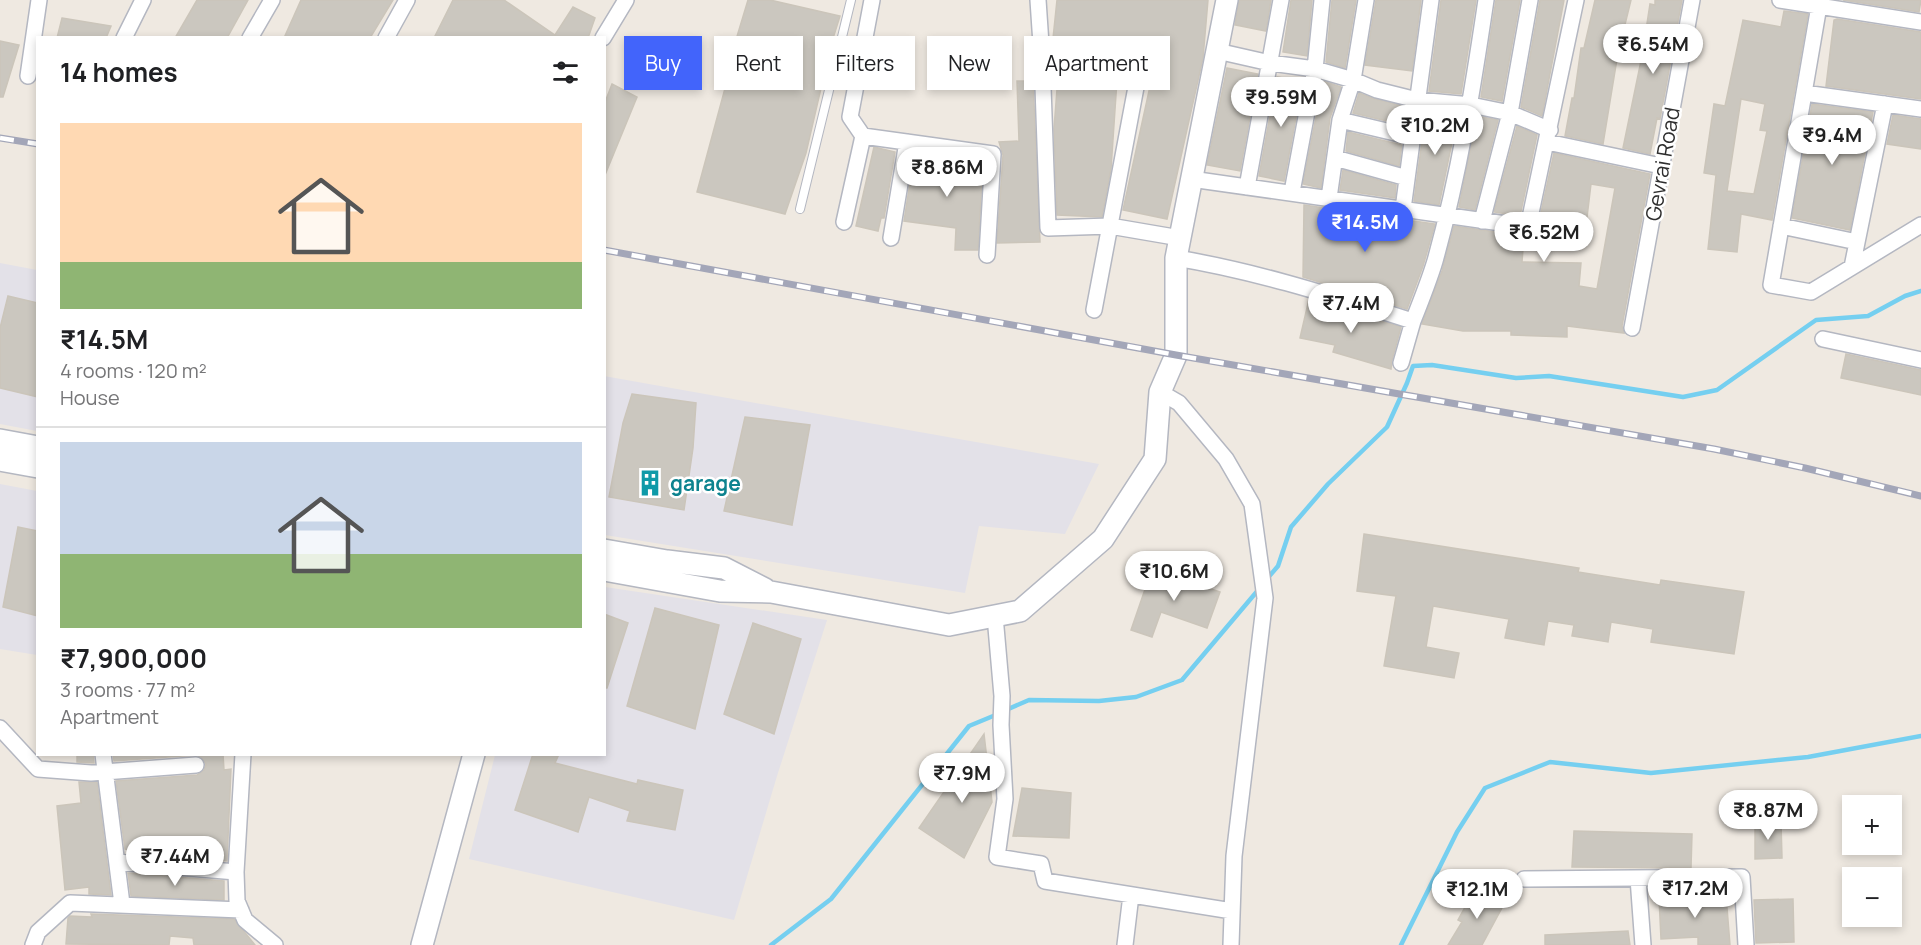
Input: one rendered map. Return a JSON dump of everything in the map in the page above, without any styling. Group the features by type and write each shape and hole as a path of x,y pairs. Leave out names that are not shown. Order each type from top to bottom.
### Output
{"street":[{"path":"28,76 39,0"},
{"path":"125,36 143,0"},
{"path":"251,36 272,0"},
{"path":"387,36 407,0"},
{"path":"604,36 626,0"},
{"path":"844,222 863,136 850,117 872,0"},
{"path":"1038,0 1040,36"},
{"path":"606,570 720,591 771,592 949,625 1020,611 1103,538 1155,459 1160,392 1176,355 1178,248 1227,0"},
{"path":"1247,187 1281,0"},
{"path":"1292,192 1316,69 1322,0"},
{"path":"1329,198 1340,120 1353,80 1366,0"},
{"path":"1402,209 1431,0"},
{"path":"1401,363 1434,262 1446,215 1471,105 1486,0"},
{"path":"1482,221 1510,113 1530,0"},
{"path":"1191,179 1528,227 1576,0"},
{"name":"Gevrai Road","path":"1632,328 1692,0"},
{"path":"1780,0 1820,3 1921,22"},
{"path":"1820,3 1771,285 1811,292 1921,225"},
{"path":"1217,51 1270,63 1316,69 1377,90 1417,100 1471,105 1510,113 1549,136 1661,166"},
{"path":"1043,90 1048,228 1110,226 1178,248 1202,262 1413,321"},
{"path":"1094,310 1136,90"},
{"path":"1804,93 1921,110"},
{"path":"1852,267 1885,104"},
{"path":"1340,120 1412,137"},
{"path":"863,136 993,154 987,255"},
{"path":"891,238 907,142"},
{"path":"1335,158 1407,178"},
{"path":"1781,226 1857,242"},
{"path":"1823,339 1921,360"},
{"path":"1160,392 1179,403 1226,459 1252,504 1265,598 1234,856 1231,945"},
{"path":"0,440 36,447"},
{"path":"0,460 36,467"},
{"path":"606,550 724,568 771,592"},
{"path":"995,616 1002,696 1001,724 1005,799 997,857 1041,864 1045,881 1232,911"},
{"path":"0,728 38,769 91,773 196,765"},
{"path":"103,756 122,904"},
{"path":"243,756 236,872 237,901 245,921 274,945"},
{"path":"422,945 473,756"},
{"path":"117,862 236,872"},
{"path":"1524,879 1742,877 1746,945"},
{"path":"1638,878 1643,945"},
{"path":"1125,945 1131,895"},
{"path":"33,945 38,932 70,903 241,910"}],"lane":[{"path":"800,209 851,0"}],"shaded area":[{"path":"0,263 36,270 36,431 0,424"},
{"path":"606,376 1099,464 1065,534 979,526 965,593 606,535"},
{"path":"0,484 36,491 36,655 0,649"},
{"path":"606,587 827,620 734,920 469,859 495,756 606,756"}],"building":[{"path":"197,0 248,0 228,36 176,36"},
{"path":"301,0 393,0 371,36 285,36"},
{"path":"453,0 504,0 555,35 573,7 595,18 589,36 435,36"},
{"path":"748,0 770,0 840,16 834,36 815,36 815,90 821,90 806,153 785,214 697,192 725,90 803,90 803,36 737,36"},
{"path":"1057,0 1208,0 1203,58 1167,219 1123,210 1149,90 1170,90 1170,36 1053,36"},
{"path":"1239,0 1271,0 1266,31 1235,25"},
{"path":"1291,0 1312,0 1307,56 1283,52"},
{"path":"1332,0 1356,0 1345,68 1326,62"},
{"path":"1376,0 1421,0 1412,71 1365,65"},
{"path":"1441,0 1476,0 1461,94 1429,91"},
{"path":"1496,0 1520,0 1502,101 1481,97"},
{"path":"1540,0 1564,0 1542,116 1521,107"},
{"path":"1595,0 1631,0 1618,53 1603,144 1565,136 1572,98 1574,98 1581,48 1584,48"},
{"path":"1655,0 1682,0 1660,119 1657,118 1650,154 1623,148 1650,4 1655,5"},
{"path":"1843,0 1921,0 1919,12"},
{"path":"1784,11 1808,14 1772,220 1741,214 1737,252 1708,249 1716,175 1704,173 1714,104 1725,106 1743,20 1781,27","holes":["1741,99 1765,104 1760,130 1767,131 1754,194 1727,191"]},
{"path":"62,18 111,26 107,36 58,36"},
{"path":"1834,20 1921,32 1921,99 1826,86"},
{"path":"0,41 19,45 3,97 0,97"},
{"path":"1227,68 1258,74 1240,171 1207,165"},
{"path":"1277,77 1303,81 1284,181 1259,176"},
{"path":"1017,81 1024,81 1024,90 1033,90 1040,242 997,243 1003,155 999,142 1019,141"},
{"path":"1323,81 1341,87 1330,118 1321,188 1303,184"},
{"path":"612,84 637,97 606,173 606,100"},
{"path":"1057,90 1116,90 1111,169 1102,217 1057,215 1054,129"},
{"path":"1359,93 1407,107 1404,125 1353,113"},
{"path":"1812,104 1873,112 1850,230 1792,218"},
{"path":"1426,111 1458,114 1439,205 1414,201"},
{"path":"1893,115 1921,119 1921,149 1887,144"},
{"path":"1477,116 1498,120 1475,210 1459,207"},
{"path":"1517,126 1537,135 1520,216 1494,212"},
{"path":"1348,132 1402,145 1399,166 1346,151"},
{"path":"874,147 895,152 884,218 881,218 878,231 856,226"},
{"path":"1554,153 1650,174 1622,326 1624,333 1567,326 1567,337 1511,335 1511,331 1463,331 1422,324 1442,271 1454,226 1524,236 1522,262 1581,263 1579,286 1597,289 1615,188 1591,184 1585,234 1538,226"},
{"path":"914,157 959,163 959,161 983,162 978,250 955,250 956,228 904,221"},
{"path":"1343,170 1396,185 1395,198 1340,190"},
{"path":"1304,205 1435,224 1407,309 1303,277"},
{"path":"8,296 36,303 36,397 0,388 0,328"},
{"path":"1309,299 1401,327 1391,369 1333,352 1335,345 1300,338"},
{"path":"1846,354 1921,370 1921,395 1841,378"},
{"path":"632,394 696,403 693,448 684,510 609,497 623,423"},
{"path":"745,417 810,425 792,525 724,511"},
{"path":"18,527 36,531 36,615 3,607"},
{"path":"1364,534 1579,568 1578,572 1660,585 1661,580 1744,592 1734,654 1651,642 1653,629 1611,622 1608,642 1572,636 1574,625 1548,621 1544,645 1505,638 1509,619 1433,606 1426,647 1459,653 1454,678 1384,666 1396,596 1357,591"},
{"path":"1152,569 1220,592 1207,628 1161,612 1152,637 1131,630"},
{"path":"655,608 719,625 695,729 627,706"},
{"path":"606,615 628,623 606,688"},
{"path":"753,623 801,639 774,734 724,714"},
{"path":"984,734 992,802 964,858 919,828"},
{"path":"77,756 93,756 94,763 77,762"},
{"path":"113,756 182,756 114,761"},
{"path":"198,756 223,756 224,770 231,769 227,861 125,849 116,781 197,775 204,770 206,764"},
{"path":"532,756 558,756 555,763 637,784 638,780 683,790 675,830 627,821 630,811 589,797 578,832 515,810"},
{"path":"79,782 97,782 111,895 89,894 89,887 65,890 57,806 81,803"},
{"path":"1022,788 1071,793 1069,838 1013,836"},
{"path":"1781,822 1782,858 1755,859 1755,823"},
{"path":"1574,831 1692,834 1691,868 1572,867"},
{"path":"128,873 224,881 224,900 131,896"},
{"path":"1475,889 1504,904 1482,945 1448,945 1462,922 1458,920"},
{"path":"1726,895 1730,945 1698,945 1698,937 1661,939 1659,897"},
{"path":"1793,899 1794,942 1756,943 1754,900"},
{"path":"91,914 234,919 255,945 194,945 193,938 170,936 169,945 66,944 68,918 70,916 92,917"},
{"path":"1628,931 1630,945 1545,945 1545,935"}],"waterway":[{"path":"1266,580 1278,566 1291,527 1328,484 1387,427 1413,366 1432,365 1516,378 1549,376 1683,397 1717,390 1816,320 1868,316 1905,296 1921,291"},
{"path":"1006,710 1029,700 1099,701 1136,697 1182,680 1259,589"},
{"path":"771,945 831,899 969,726 998,714"},
{"path":"1401,945 1457,832 1485,788 1550,762 1651,773 1808,757 1921,736"}],"railway":[{"path":"0,138 36,144"},
{"path":"606,250 1176,355 1714,449 1921,496"}],"place":[{"name":"garage","path":"650,483"}]}
